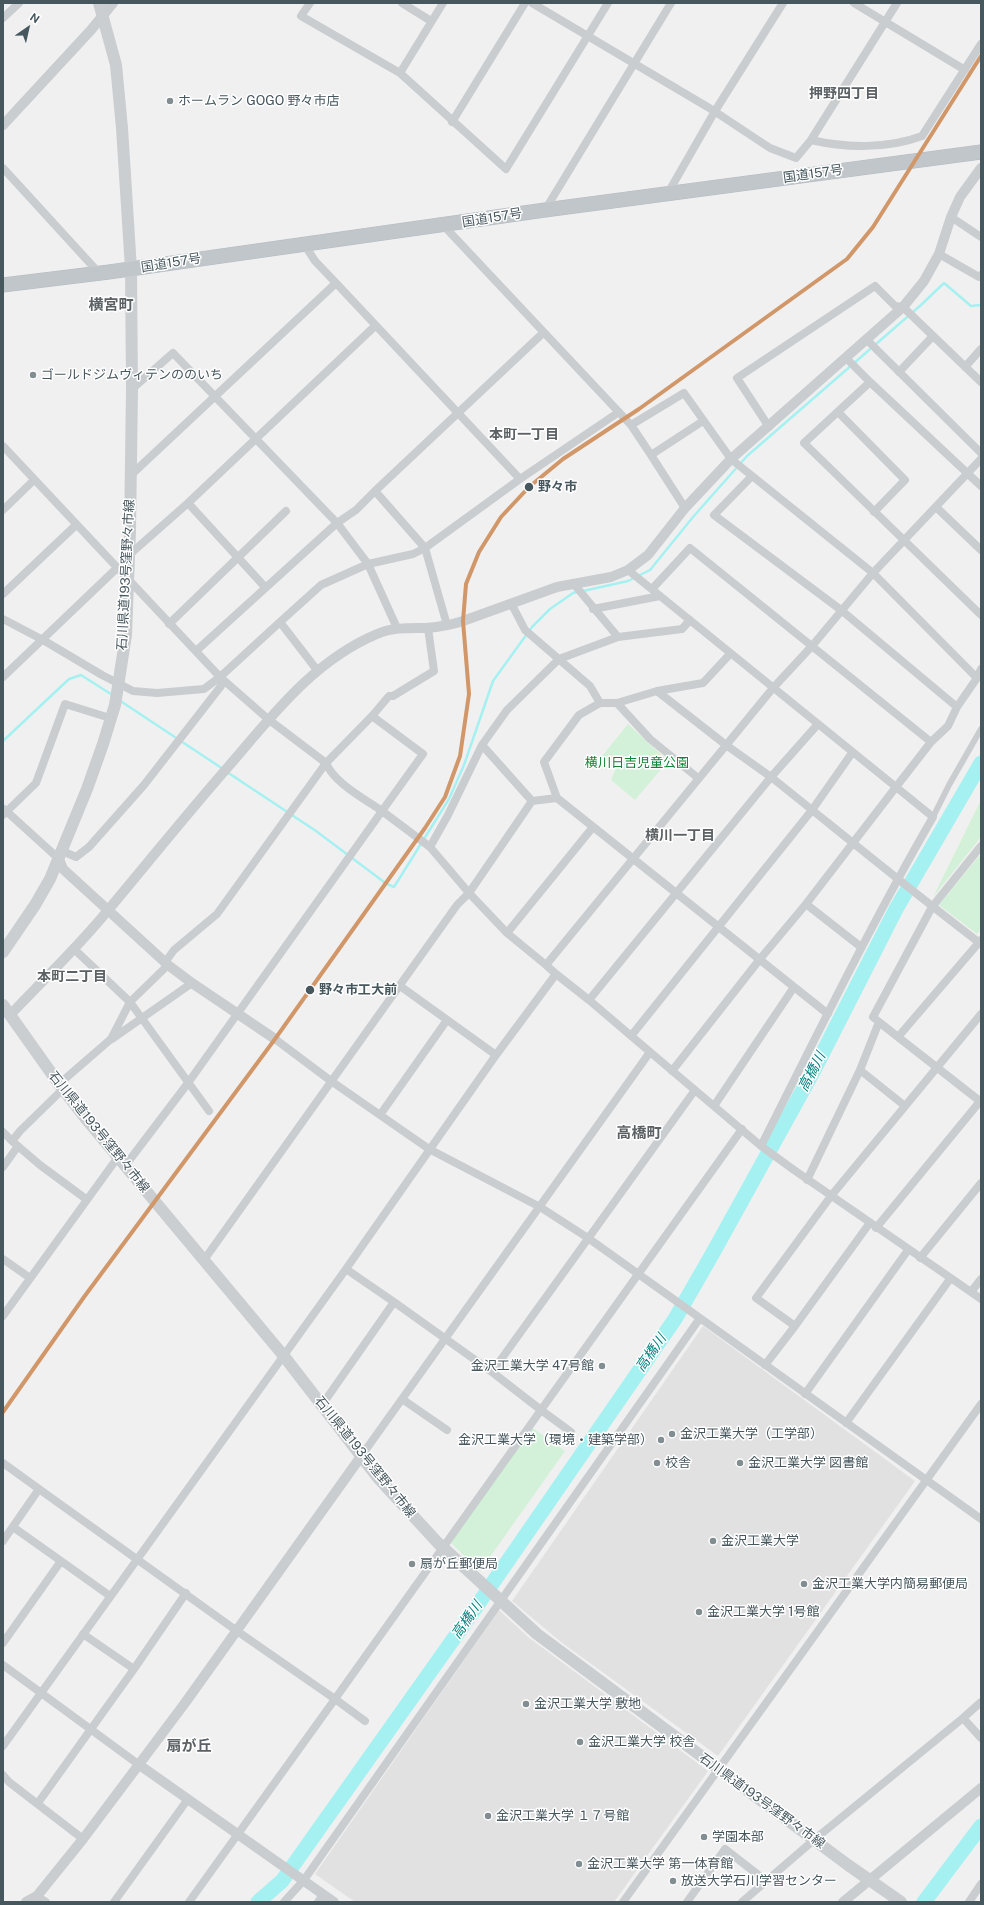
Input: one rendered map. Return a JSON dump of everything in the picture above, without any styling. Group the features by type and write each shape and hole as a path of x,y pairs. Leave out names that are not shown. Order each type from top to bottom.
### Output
{"highway":[{"name":"国道157号","path":"3,285 132,269 545,210 976,152"}],"main road":[{"name":"石川県道193号窪野々市線","path":"3,952 35,905 60,855 104,744 116,693 126,635 132,389 132,269 116,65 99,3"},
{"name":"石川県道193号窪野々市線","path":"7,1009 61,1087 283,1355 362,1455 379,1479 443,1547 537,1634 719,1770 901,1902"}],"street":[{"path":"3,125 103,16 113,3"},
{"path":"310,3 301,16 400,74 506,169 608,3"},
{"path":"402,3 431,22"},
{"path":"400,74 443,3"},
{"path":"452,122 525,3"},
{"path":"532,3 715,111 770,148 796,158 811,140 897,3"},
{"path":"545,210 670,3"},
{"path":"668,193 715,111 783,3"},
{"path":"854,3 965,70"},
{"path":"3,18 14,5"},
{"path":"811,140 832,145 880,145 910,141 922,136 981,44"},
{"path":"3,168 99,273"},
{"path":"633,575 685,508 736,463 769,427 851,363 908,312 939,254 950,217 960,197 980,171"},
{"path":"950,217 981,237"},
{"path":"443,225 631,425 685,508"},
{"path":"304,244 315,261 520,479"},
{"path":"939,254 979,277 981,274"},
{"path":"130,475 336,283"},
{"path":"769,427 737,378 875,286 895,306 908,312 981,382"},
{"path":"129,555 188,503 375,326"},
{"path":"196,651 337,523 356,510 543,333"},
{"path":"899,372 933,336"},
{"path":"871,345 981,453"},
{"path":"965,367 981,349"},
{"path":"132,389 173,353 337,523 368,564 397,628"},
{"path":"851,363 981,486"},
{"path":"870,382 804,443 903,541 981,615"},
{"path":"631,425 684,393 703,421 736,463 873,573 977,678"},
{"path":"3,619 43,640 116,693 133,691 157,693 204,689 220,677 321,585 368,564 413,554 425,548 520,479 619,412"},
{"path":"838,412 906,480 874,512"},
{"path":"651,455 703,421"},
{"path":"3,446 220,677 268,719 326,763 328,770 350,789 426,844 507,934 589,1000 761,1146 872,1226 981,1299"},
{"path":"546,965 773,688 812,646 873,573 981,460"},
{"path":"752,476 714,515 842,610 956,707"},
{"path":"3,510 34,480"},
{"path":"375,491 425,548 447,626"},
{"path":"188,503 265,587"},
{"path":"936,507 981,550"},
{"path":"169,624 286,510"},
{"path":"3,594 76,524"},
{"path":"652,589 690,548 930,742"},
{"path":"3,677 117,568"},
{"path":"7,1009 74,949 268,719 328,661 378,634 397,628 428,628 447,626 557,587 610,577 633,575 933,817"},
{"path":"574,585 618,637"},
{"path":"593,609 660,596"},
{"path":"511,603 528,633 590,686 600,703"},
{"path":"426,844 448,815 482,745 507,710 559,659 618,637 682,629 690,620"},
{"path":"280,622 317,670"},
{"path":"111,1039 130,1002 167,963 174,950 217,914 326,763 372,716 389,696 393,696 434,671 428,628"},
{"path":"730,654 703,683 657,691 617,702 600,703 579,716 544,762 557,798 633,857 675,893 828,1014"},
{"path":"672,1071 760,959 806,904 930,742 948,726 956,707 977,678 981,669"},
{"path":"110,718 65,704 36,783 4,812 60,855 76,857 89,847 144,785 221,686 220,677"},
{"path":"657,691 854,842 928,905 980,942 898,1038"},
{"path":"617,702 650,739 698,778"},
{"path":"3,1316 77,1215 86,1199 188,1083 423,754 372,716"},
{"path":"589,1000 771,777 818,724"},
{"path":"761,1146 861,947 897,879 933,817 949,784 981,729"},
{"path":"482,745 532,801"},
{"path":"631,1036 812,810 852,753"},
{"path":"204,1260 457,905 469,893 532,801 557,798"},
{"path":"507,934 593,827"},
{"path":"765,1365 872,1226 981,1101 936,1068 873,1017 928,905 981,846"},
{"path":"60,855 63,868 167,963 192,983 275,1039 331,1081 430,1149 540,1207 588,1238 981,1519"},
{"path":"806,904 861,947"},
{"path":"74,949 130,1002 209,1110"},
{"path":"3,1746 346,1268 496,1055 556,974"},
{"path":"3,1167 25,1126 61,1087 111,1039 143,1019 192,983"},
{"path":"400,986 496,1055"},
{"path":"714,1106 794,987"},
{"path":"795,1326 756,1298 831,1196 981,1014"},
{"path":"380,1115 447,1020"},
{"path":"807,1180 860,1070 879,1022"},
{"path":"26,1902 38,1896 83,1839 237,1631 650,1052"},
{"path":"860,1070 905,1106"},
{"path":"492,1372 694,1090"},
{"path":"189,1902 742,1129"},
{"path":"3,1132 15,1144 86,1199"},
{"path":"920,1258 981,1183"},
{"path":"805,1394 908,1250"},
{"path":"3,1259 30,1278"},
{"path":"346,1268 492,1372 571,1432"},
{"path":"846,1423 950,1279"},
{"path":"971,1292 981,1279"},
{"path":"322,1405 394,1302"},
{"path":"284,1902 501,1601 700,1318"},
{"path":"402,1399 447,1430"},
{"path":"623,1902 981,1404"},
{"path":"3,1462 237,1631 365,1720"},
{"path":"3,1541 39,1489"},
{"path":"13,1527 110,1596"},
{"path":"3,1643 61,1561"},
{"path":"38,1803 134,1669 186,1593"},
{"path":"84,1634 134,1669"},
{"path":"3,1666 138,1764 302,1879 321,1898 334,1902"},
{"path":"742,1902 981,1702"},
{"path":"963,1718 981,1738"},
{"path":"3,1775 8,1782 38,1803 83,1839"},
{"path":"843,1902 981,1788"},
{"path":"114,1902 188,1799"},
{"path":"687,1902 725,1849 766,1881"},
{"path":"969,1902 981,1884"},
{"path":"38,1896 46,1902"}],"shaded area":[{"name":"金沢工業大学","path":"703,1326 915,1481 718,1756 561,1642 512,1601"},
{"name":"金沢工業大学 敷地","path":"499,1610 528,1637 708,1771 614,1902 355,1902 315,1874"}],"green space":[{"name":"横川日吉児童公園","path":"628,724 668,761 635,800 611,780 615,770 602,756"},
{"path":"981,800 981,837 933,897"},
{"path":"979,856 981,857 981,929 977,934 939,905"},
{"path":"530,1426 565,1451 480,1571 449,1541"}],"waterway":[{"path":"583,591 628,581 650,570 693,517 747,456 921,305 944,283 971,306 981,305"},
{"path":"387,884 394,887 449,799 464,765 493,681 532,627 550,609 573,593 578,592"},
{"path":"3,741 69,679 81,675 114,696"},
{"path":"119,700 223,769"},
{"name":"高橋川","path":"258,1902 282,1881 474,1610 675,1319 814,1070 896,909 981,763"},
{"path":"227,772 316,831 384,882"},
{"path":"924,1902 981,1826"}],"transit line":[{"path":"3,1412 84,1297 275,1039 425,828 445,797 460,756 469,694 463,621 466,584 479,552 501,517 529,487 563,459 639,409 847,259 873,227 981,56"}],"place":[{"name":"ホームラン GOGO 野々市店","path":"170,101"},
{"name":"ゴールドジムヴィテンののいち","path":"33,375"},
{"name":"野々市","path":"529,487"},
{"name":"野々市工大前","path":"310,990"},
{"name":"金沢工業大学 47号館","path":"602,1366"},
{"name":"金沢工業大学（工学部）","path":"672,1434"},
{"name":"金沢工業大学（環境・建築学部）","path":"661,1440"},
{"name":"校舎","path":"657,1463"},
{"name":"金沢工業大学 図書館","path":"740,1463"},
{"name":"金沢工業大学","path":"713,1541"},
{"name":"扇が丘郵便局","path":"412,1564"},
{"name":"金沢工業大学内簡易郵便局","path":"804,1584"},
{"name":"金沢工業大学 1号館","path":"699,1612"},
{"name":"金沢工業大学 敷地","path":"526,1704"},
{"name":"金沢工業大学 校舎","path":"580,1742"},
{"name":"金沢工業大学 １７号館","path":"488,1816"},
{"name":"学園本部","path":"704,1837"},
{"name":"金沢工業大学 第一体育館","path":"579,1864"},
{"name":"放送大学石川学習センター","path":"673,1881"}],"district":[{"name":"押野四丁目","path":"844,94"},
{"name":"横宮町","path":"111,305"},
{"name":"本町一丁目","path":"524,435"},
{"name":"横川一丁目","path":"680,836"},
{"name":"本町二丁目","path":"72,977"},
{"name":"高橋町","path":"639,1133"},
{"name":"扇が丘","path":"189,1746"}]}
